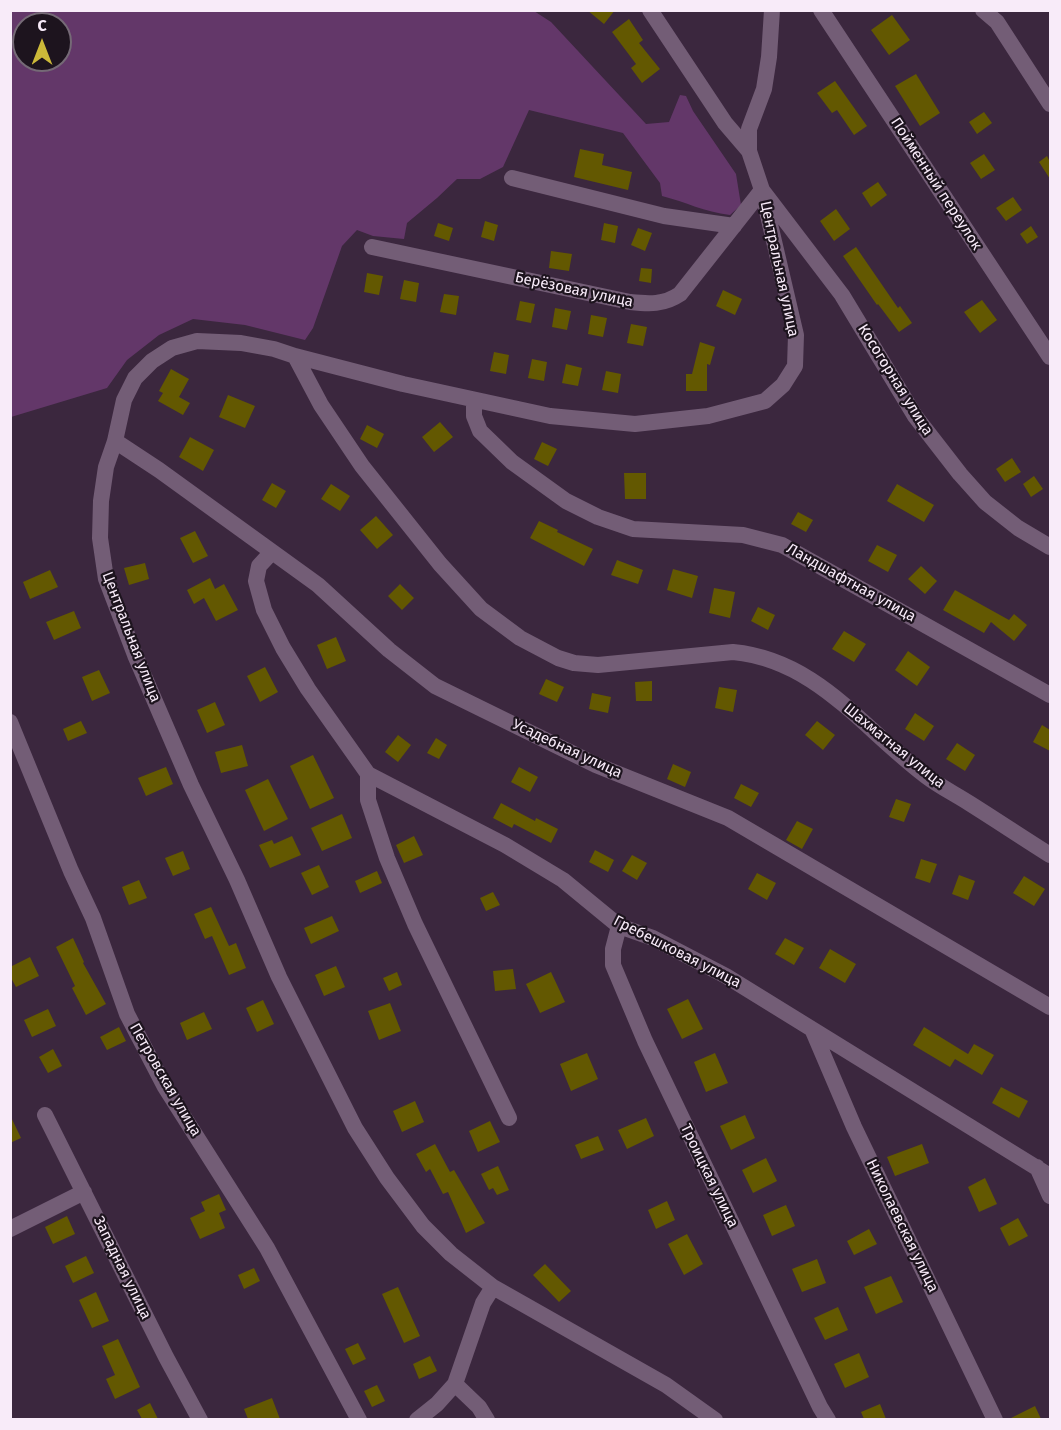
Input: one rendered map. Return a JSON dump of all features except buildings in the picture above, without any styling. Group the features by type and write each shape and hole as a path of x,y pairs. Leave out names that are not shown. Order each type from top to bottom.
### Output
{"street":[{"path":"650,10 725,123 749,151"},
{"path":"749,151 749,129 764,89 772,10"},
{"name":"Пойменный переулок","path":"821,10 1050,357"},
{"path":"983,10 997,22 1050,104"},
{"name":"Центральная улица","path":"715,1419 666,1385 494,1287 451,1254 430,1233 387,1178 355,1128 279,977 237,880 186,774 135,655 106,579 100,538 101,501 106,467 115,441 124,400 135,378 152,361 172,348 197,341 241,343 274,348 295,356 474,400 550,416 635,424 708,416 765,402 783,385 795,366 796,334 762,190 749,151"},
{"path":"512,178 664,216 734,226"},
{"name":"Берёзовая улица","path":"372,247 630,302 649,304 670,301 680,294 762,190"},
{"name":"Косогорная улица","path":"762,190 842,295 915,416 960,474 985,502 1018,528 1050,547"},
{"name":"Шахматная улица","path":"295,356 321,405 362,466 440,564 481,609 520,638 539,650 574,663 598,665 733,652 754,654 782,663 824,688 927,777 1050,855"},
{"name":"Ландшафтная улица","path":"474,400 474,416 480,431 512,462 566,501 598,517 633,529 743,535 782,545 1050,695"},
{"name":"Усадебная улица","path":"115,441 159,470 318,585 389,650 435,686 596,765 728,818 1050,1007"},
{"name":"Гребешковая улица","path":"271,553 259,566 256,581 264,609 283,648 308,689 368,774 505,845 563,880 620,926 653,938 726,976 1044,1172"},
{"name":"Петровская улица","path":"10,722 71,871 93,918 127,1014 165,1087 267,1248 359,1419"},
{"path":"368,774 368,800 387,858 415,924 508,1118"},
{"name":"Троицкая улица","path":"620,926 613,949 613,965 645,1041 820,1407 828,1419"},
{"name":"Николаевская улица","path":"813,1031 854,1127 994,1419"},
{"name":"Западная улица","path":"45,1115 166,1357 200,1419"},
{"path":"1044,1172 1050,1196"},
{"path":"10,1229 84,1192"},
{"path":"417,1419 437,1404 454,1384 483,1303 494,1287"},
{"path":"454,1384 479,1407 487,1419"}],"shaded area":[{"path":"11,11 534,11 551,22 646,124 669,122 680,95 686,96 693,111 736,174 741,205 730,215 703,209 662,196 660,183 623,133 529,110 503,167 480,179 457,179 407,223 404,239 373,236 357,230 342,246 313,328 305,340 245,325 193,319 159,335 127,360 107,388 11,417"}]}
